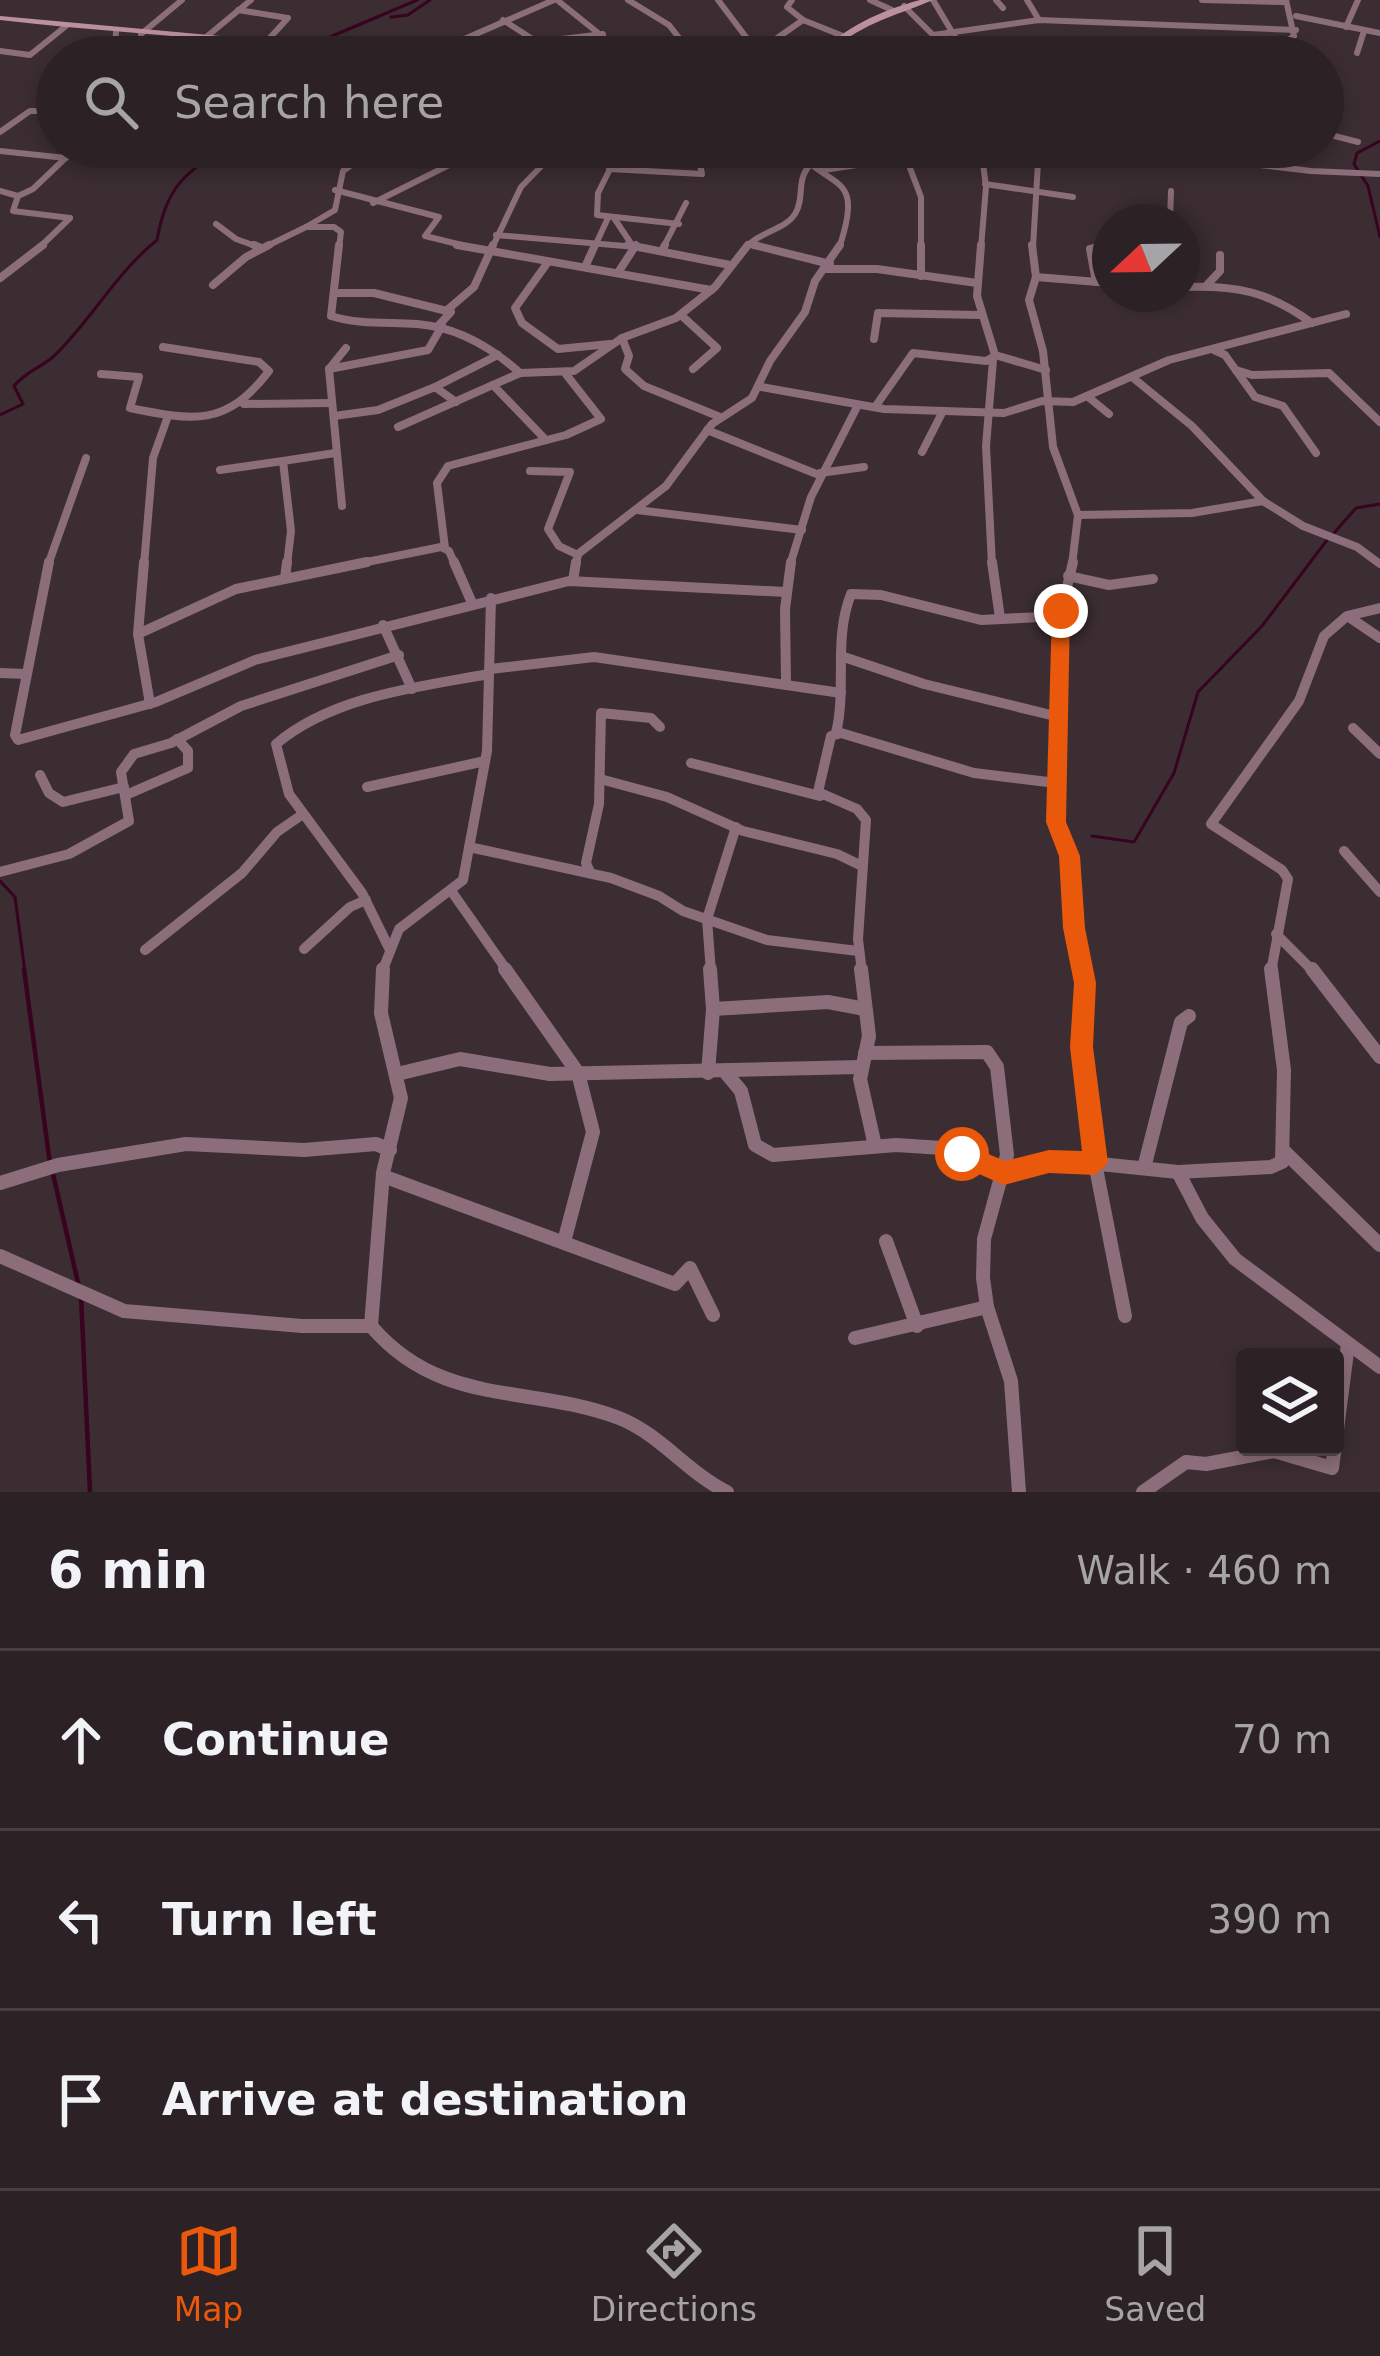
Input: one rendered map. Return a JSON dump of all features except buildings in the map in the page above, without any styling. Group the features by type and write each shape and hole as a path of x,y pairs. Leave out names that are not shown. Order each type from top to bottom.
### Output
{"street":[{"path":"140,34 182,0"},
{"path":"207,36 251,0"},
{"path":"468,36 555,0 605,36"},
{"path":"628,0 669,25 677,36"},
{"path":"718,0 745,36"},
{"path":"792,0 787,7 803,20 843,36 892,10 931,0 955,36"},
{"path":"870,0 892,10"},
{"path":"996,0 1003,8"},
{"path":"1027,0 1039,20"},
{"path":"1202,0 1286,1 1295,16 1293,36"},
{"path":"1346,27 1358,0"},
{"path":"910,3 933,35 1039,20 1296,30"},
{"path":"238,10 288,18 272,36"},
{"path":"1295,16 1380,33"},
{"path":"0,18 172,36"},
{"path":"503,20 528,36"},
{"path":"782,36 803,20"},
{"path":"54,36 66,26"},
{"path":"1161,26 1165,36"},
{"path":"1357,53 1364,31"},
{"path":"116,32 116,36"},
{"path":"586,36 603,34"},
{"path":"0,51 30,56 36,51"},
{"path":"0,132 36,111"},
{"path":"1344,138 1358,142"},
{"path":"0,151 36,155"},
{"path":"0,217 53,168"},
{"path":"213,285 261,248 335,210 338,173 345,168"},
{"path":"373,203 443,168"},
{"path":"446,311 474,287 478,272 494,254 496,235 520,188 540,168"},
{"path":"636,172 637,168"},
{"path":"679,224 611,218 596,212 609,170 702,174 701,168"},
{"path":"398,427 520,373 566,373 617,341 681,315 712,290 748,244 792,219 798,209 801,175 807,168"},
{"path":"573,581 578,556 673,479 706,430 761,387 765,370 805,312 812,286 845,236 849,209 840,182 816,168"},
{"path":"824,170 837,168"},
{"path":"912,168 921,197 921,277"},
{"path":"983,168 977,283 996,386 989,413 989,533 1000,618"},
{"path":"1035,168 1038,195 1032,243 1036,277 1029,299 1046,370 1054,452 1078,515 1060,616 1056,822 1069,856 1074,928 1085,983 1082,1047 1095,1163 1125,1316"},
{"path":"1288,168 1380,174"},
{"path":"986,184 1038,195 1072,196"},
{"path":"335,190 439,217 425,236 432,241 712,290"},
{"path":"0,191 18,196"},
{"path":"1171,191 1171,204"},
{"path":"662,251 686,203"},
{"path":"0,278 71,220 11,208"},
{"path":"585,267 594,242 611,218"},
{"path":"611,218 635,246"},
{"path":"216,224 236,239 261,248"},
{"path":"306,227 334,227 341,232 331,316 361,325 440,326 498,355 520,373"},
{"path":"496,235 635,246 730,265"},
{"path":"748,244 827,266 977,283"},
{"path":"619,271 635,246"},
{"path":"1205,286 1218,275 1220,255"},
{"path":"548,262 515,308 522,322 562,350 617,341"},
{"path":"1036,277 1092,282"},
{"path":"1200,286 1279,297 1312,322"},
{"path":"329,369 388,363 428,350 451,316 374,293 334,292"},
{"path":"874,339 878,313 981,315"},
{"path":"761,387 875,407 989,413 1046,401 1067,403 1169,359 1346,314"},
{"path":"681,315 717,348 693,369"},
{"path":"617,341 629,356 625,369 644,386 720,417"},
{"path":"101,374 139,377 128,407 168,416 221,416 244,404 269,371 266,365 164,347"},
{"path":"342,506 329,369 346,348"},
{"path":"1211,349 1225,355 1255,397 1283,406 1316,453"},
{"path":"875,407 913,353 994,358 1046,370"},
{"path":"334,416 378,410 498,355"},
{"path":"1236,370 1252,375 1329,373 1380,422"},
{"path":"472,603 445,548 436,483 445,469 467,458 593,426 602,418 566,373"},
{"path":"1132,377 1192,426 1264,501 1303,526 1358,547 1380,564"},
{"path":"494,385 544,438"},
{"path":"435,387 456,402"},
{"path":"1087,397 1109,414"},
{"path":"244,404 332,403"},
{"path":"786,682 786,592 802,530 819,474 858,405"},
{"path":"922,452 943,411"},
{"path":"151,704 138,634 153,458 168,416"},
{"path":"706,430 819,474 864,467"},
{"path":"220,470 335,453"},
{"path":"86,458 46,572 15,735 18,740 151,704 256,660 573,581 786,592"},
{"path":"283,461 291,531 285,578"},
{"path":"530,471 570,472 548,529 556,543 578,556"},
{"path":"1078,515 1192,513 1264,501"},
{"path":"637,510 802,530"},
{"path":"138,634 236,589 445,548"},
{"path":"1068,576 1108,585 1153,579"},
{"path":"820,796 824,759 844,710 841,656 846,603 854,593 975,619 1060,616"},
{"path":"491,598 485,761 463,880 452,892 411,916 390,948 379,992 401,1097 383,1176 371,1326 384,1347 439,1379 557,1400 628,1422 662,1444 696,1477 727,1492"},
{"path":"726,1073 741,1091 755,1145 764,1152 943,1148 1004,1173 1049,1162 1178,1172 1271,1167 1282,1162 1285,1070 1271,995 1287,875 1211,824 1299,701 1324,636 1346,616 1380,608"},
{"path":"1346,616 1380,638"},
{"path":"383,625 412,689"},
{"path":"0,872 69,854 105,837 130,818 122,772 127,760 244,705 383,664 399,655"},
{"path":"841,656 924,684 1060,717"},
{"path":"390,948 366,900 289,794 274,754 279,740 303,724 412,689 490,671 595,657 841,693"},
{"path":"0,673 26,674"},
{"path":"590,872 586,863 600,779 601,713 653,718 660,727"},
{"path":"1353,728 1380,754"},
{"path":"836,733 967,774 1018,784 1056,783"},
{"path":"40,775 50,793 63,802 125,791 188,768 188,751 177,739"},
{"path":"367,787 485,761"},
{"path":"691,764 820,796 863,813 858,951 869,1036 862,1095 875,1146"},
{"path":"600,779 676,800 736,827 838,854 862,866"},
{"path":"145,950 242,873 277,832 303,814"},
{"path":"708,1073 713,1009 707,919 736,827"},
{"path":"469,847 590,872 787,945 858,951"},
{"path":"1344,851 1380,892"},
{"path":"452,892 578,1073 593,1132 565,1238"},
{"path":"304,949 350,907 366,900"},
{"path":"1276,934 1300,953 1378,1052"},
{"path":"713,1009 828,1002 865,1009"},
{"path":"1144,1168 1166,1094 1164,1076 1175,1058 1181,1022 1189,1016"},
{"path":"397,1074 460,1059 550,1074 726,1073 987,1052 998,1067 1007,1141 1004,1173 984,1239 987,1306 1011,1381 1019,1492"},
{"path":"0,1183 58,1165 185,1144 304,1150 376,1144 390,1150"},
{"path":"1285,1152 1380,1245"},
{"path":"1178,1172 1202,1218 1235,1259 1380,1367"},
{"path":"383,1176 425,1186 518,1228 565,1238 675,1285 690,1268 713,1316"},
{"path":"886,1241 917,1326"},
{"path":"0,1256 124,1311 302,1326 371,1326"},
{"path":"855,1338 898,1334 987,1306"},
{"path":"1144,1492 1186,1462 1207,1464 1274,1451 1332,1468 1348,1345"}],"waterway":[{"path":"332,36 417,0"},
{"path":"391,17 408,15 430,0"},
{"path":"1380,141 1357,153 1354,164 1368,186 1380,237"},
{"path":"0,415 23,404 14,386 53,357 157,240 171,195 196,168"},
{"path":"1334,533 1356,508 1380,504"},
{"path":"1092,836 1134,842 1174,773 1198,692 1262,626 1327,540"},
{"path":"0,881 15,897 25,972"},
{"path":"24,969 50,1164"},
{"path":"53,1174 79,1287"},
{"path":"81,1296 90,1492"}],"route":[{"path":"962,1154 1004,1173 1061,1160 1095,1163 1082,1047 1085,983 1074,928 1069,856 1056,822 1061,611"}]}
